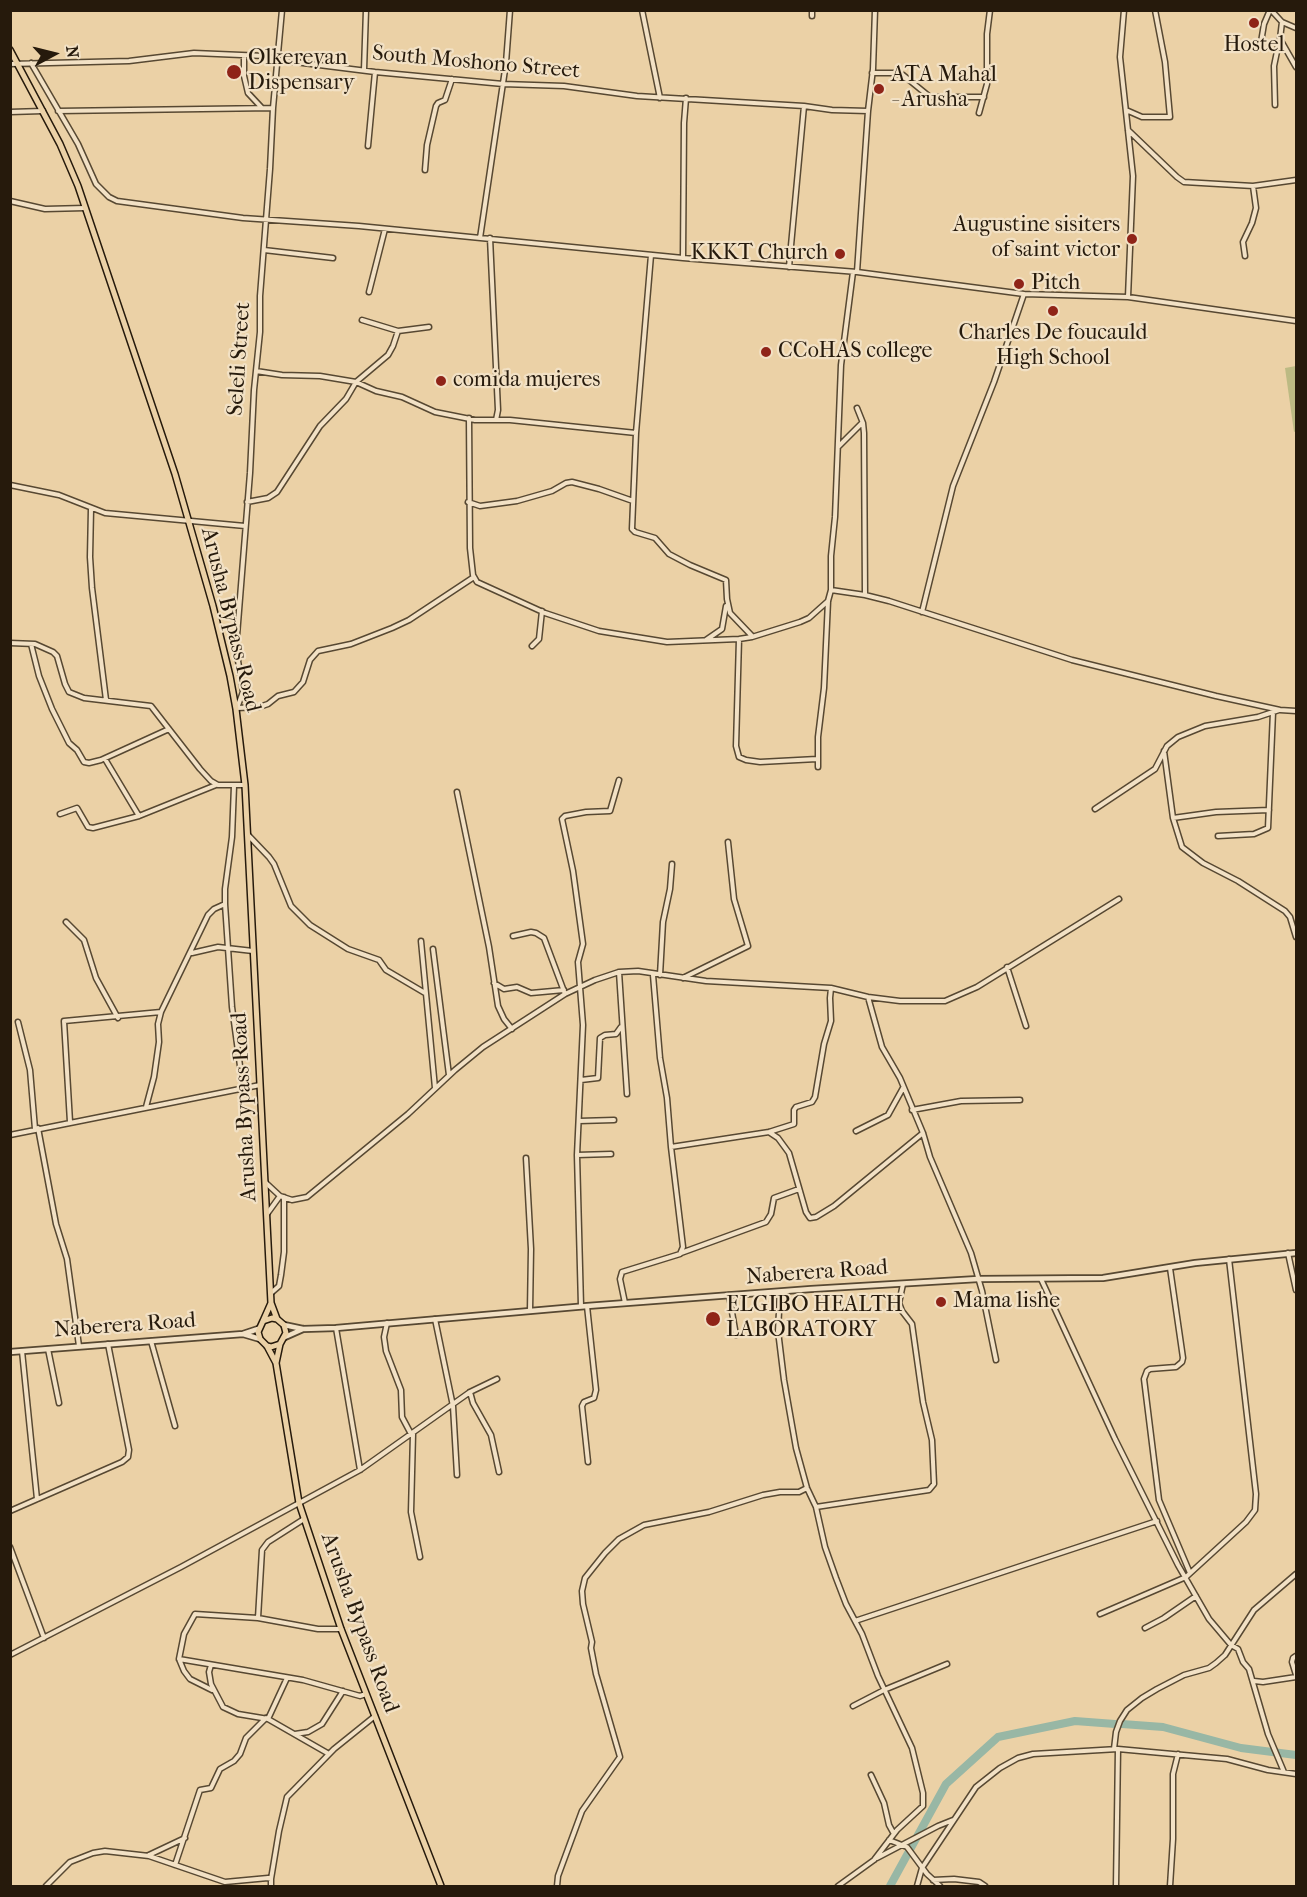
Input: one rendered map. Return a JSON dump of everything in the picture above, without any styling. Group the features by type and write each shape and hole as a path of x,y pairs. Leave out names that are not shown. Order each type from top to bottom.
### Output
{"main road":[{"name":"Arusha Bypass Road","path":"10,50 70,165 86,208 170,459 213,606 236,709 245,785 271,1303 277,1319 284,1325"},
{"name":"Arusha Bypass Road","path":"258,1329 271,1303"},
{"path":"263,1322 267,1319 277,1319"},
{"path":"284,1325 285,1337"},
{"path":"258,1329 260,1339"},
{"name":"Arusha Bypass Road","path":"276,1364 280,1344 285,1337"},
{"name":"Arusha Bypass Road","path":"260,1339 267,1346 276,1364 299,1503 341,1629 441,1887"},
{"path":"267,1346 280,1344"}],"street":[{"name":"Seleli Street","path":"236,709 243,689 236,648 260,332 260,296 273,108 282,10"},
{"path":"364,70 366,10"},
{"path":"480,238 503,84 510,10"},
{"path":"642,10 660,98"},
{"path":"818,766 828,602 831,590 841,365 855,272 872,73 875,10"},
{"path":"979,113 987,80 987,34 990,10"},
{"path":"1124,10 1120,57 1133,176 1128,297"},
{"path":"1126,110 1142,117 1170,117 1165,63 1155,10"},
{"path":"1261,42 1264,24 1270,10 1282,22 1296,28"},
{"path":"1275,105 1274,66 1282,22"},
{"path":"1280,37 1296,67"},
{"name":"South Moshono Street","path":"10,64 129,61 194,53 269,57 375,72 503,84 564,86 660,98 868,111"},
{"path":"244,56 244,76 248,93 262,108"},
{"path":"31,63 78,144 96,184 114,200 158,208 267,219 855,272 1024,294 1128,297 1296,322"},
{"path":"368,146 375,72"},
{"path":"872,73 903,75 930,97 984,97"},
{"path":"425,170 427,145 436,106 445,100 452,79"},
{"path":"683,258 686,98"},
{"path":"789,267 804,106"},
{"path":"58,111 273,108"},
{"path":"10,112 43,111"},
{"path":"1128,129 1182,181 1253,186 1296,180"},
{"path":"1245,256 1243,242 1256,208 1253,186"},
{"path":"10,201 45,209 86,208"},
{"path":"369,292 386,229"},
{"path":"490,238 498,410 496,420"},
{"path":"264,250 333,258"},
{"path":"651,255 636,433 632,529 633,532 651,536 669,554 723,578 727,583 724,626 705,641"},
{"path":"922,612 953,486 994,382 1024,294"},
{"path":"362,320 398,331 429,327"},
{"path":"247,502 268,498 277,492 320,426 346,399 356,382 388,355 398,331"},
{"path":"256,371 282,375 320,376 356,382 376,391 402,397 435,412 478,420 636,433"},
{"path":"857,408 863,423 865,458 865,595"},
{"path":"469,418 470,548 474,577 477,582 542,611 611,634 667,642 752,637 800,622 828,602"},
{"path":"838,447 863,423"},
{"path":"468,502 480,506 517,501 552,491 572,482 633,501"},
{"path":"10,485 59,495 105,513 245,526"},
{"path":"92,509 90,558 92,588 106,700"},
{"path":"236,709 259,707 268,704 278,696 294,693 303,682 310,660 318,651 351,644 409,620 474,577"},
{"path":"831,590 865,595 1072,660 1216,696 1280,710 1296,711"},
{"path":"727,599 730,613 752,637"},
{"path":"532,646 540,639 542,611"},
{"path":"739,639 736,746 739,757 760,762 817,759"},
{"path":"10,643 31,644 46,648 56,655 64,684 69,692 84,698 151,706 200,769 216,785"},
{"path":"31,644 46,694 69,743 86,763 105,759 169,729"},
{"path":"1095,809 1155,769 1164,751 1179,737 1200,727 1241,721 1280,710"},
{"path":"1218,836 1254,834 1269,827 1273,712"},
{"path":"1164,751 1173,818 1179,839 1186,851 1277,905 1295,925 1296,938"},
{"path":"105,759 139,816"},
{"path":"588,1462 582,1406 584,1402 594,1398 596,1390 584,1306 577,1155 584,1025 578,962 583,944 573,871 562,819 565,816 580,813 610,811 619,780"},
{"path":"60,814 77,808 91,829 139,816 216,785 245,785"},
{"path":"234,786 232,837 225,882 225,904 232,1008 243,1088"},
{"path":"456,792 489,946 500,1013 512,1029"},
{"path":"1173,818 1216,812 1269,810"},
{"path":"247,835 274,864 291,906 305,921 348,949 379,960 386,970 424,993"},
{"path":"682,978 748,946 734,899 728,842"},
{"path":"660,975 663,922 670,889 672,864"},
{"path":"266,1183 282,1197 297,1200 310,1194 408,1114 483,1047 565,992 619,972 638,971 682,978 831,988 868,997 900,1001 945,1001 977,987 1119,899"},
{"path":"146,1107 154,1077 161,1012 208,915 225,904"},
{"path":"66,922 84,940 96,978 118,1018"},
{"path":"513,936 531,932 544,938 565,992"},
{"path":"421,941 424,993 435,1089"},
{"path":"191,953 218,947 253,951"},
{"path":"433,949 449,1076"},
{"path":"1007,967 1026,1026"},
{"path":"619,972 627,1094"},
{"path":"654,975 658,1042 667,1098 683,1247 681,1253"},
{"path":"494,983 504,989 517,987 531,993 565,992"},
{"path":"671,1147 769,1132 794,1124 796,1107 812,1102 815,1097 824,1044 831,1021 831,988"},
{"path":"868,997 882,1047 904,1088 923,1133 930,1157 971,1253 996,1360"},
{"path":"70,1122 63,1022 161,1012"},
{"path":"18,1022 30,1070 37,1128 56,1224 68,1259 79,1346"},
{"path":"581,1080 598,1078 600,1038 618,1033 622,1026"},
{"path":"10,1135 260,1084"},
{"path":"856,1131 888,1114 904,1088"},
{"path":"912,1110 961,1101 1020,1100"},
{"path":"579,1121 614,1120"},
{"path":"769,1132 778,1138 789,1153 807,1216 810,1218 816,1217 839,1202 923,1133"},
{"path":"577,1155 611,1154"},
{"path":"526,1158 531,1249 530,1311"},
{"path":"625,1303 620,1279 622,1272 766,1222 771,1214 774,1198 799,1189"},
{"path":"267,1214 282,1197"},
{"path":"271,1293 279,1286 284,1252 282,1197"},
{"path":"1288,1253 1296,1290"},
{"name":"Naberera Road","path":"284,1325 303,1329 336,1328 584,1306 978,1279 1103,1278 1229,1258 1296,1253"},
{"path":"1100,1614 1188,1575 1256,1510 1229,1258"},
{"path":"1170,1268 1183,1358 1182,1362 1176,1366 1150,1369 1144,1379 1159,1500 1196,1596 1209,1619 1240,1652 1254,1681 1268,1734 1284,1772"},
{"path":"1041,1279 1115,1440 1188,1575"},
{"path":"816,1507 929,1490 934,1484 932,1440 923,1402 912,1324 900,1304 903,1284"},
{"path":"780,1292 778,1331 783,1380 796,1448 807,1488 816,1507 828,1557 846,1604 912,1748 924,1793 923,1806 894,1834 874,1860"},
{"path":"729,1296 736,1335"},
{"path":"435,1319 453,1406 457,1475"},
{"path":"387,1323 384,1337 386,1351 392,1372 401,1390 402,1417 412,1434 411,1512 420,1557"},
{"path":"336,1328 360,1470"},
{"name":"Naberera Road","path":"10,1352 243,1334 258,1329"},
{"name":"Naberera Road","path":"285,1337 303,1329"},
{"name":"Naberera Road","path":"243,1334 260,1339"},
{"path":"151,1341 176,1426"},
{"path":"10,1511 122,1462 128,1457 129,1450 108,1344"},
{"path":"48,1349 59,1403"},
{"path":"22,1351 37,1499"},
{"path":"10,1655 360,1470 470,1392 497,1379"},
{"path":"470,1392 472,1403 489,1428 499,1472"},
{"path":"556,1887 582,1811 620,1757 596,1674 592,1642 583,1604 582,1591 585,1578 619,1539 645,1525 709,1512 763,1495 799,1492 807,1488"},
{"path":"258,1618 262,1550 268,1542 304,1518"},
{"path":"855,1621 1157,1521"},
{"path":"10,1546 44,1638"},
{"path":"1116,1887 1116,1732 1120,1721 1127,1710 1157,1689 1184,1675 1209,1668 1225,1655 1254,1610 1296,1574"},
{"path":"1145,1628 1196,1596"},
{"path":"212,1690 190,1679 179,1659 184,1634 195,1614 258,1618 305,1628 341,1629"},
{"path":"1254,1681 1263,1682 1296,1676 1292,1660 1296,1656"},
{"path":"179,1659 287,1678 360,1696 366,1694"},
{"path":"854,1706 884,1690 947,1664"},
{"path":"212,1665 209,1677 212,1690 223,1707 238,1714 267,1719 329,1754"},
{"path":"175,1865 201,1788 211,1788 220,1769 234,1761 240,1754 246,1738 267,1719 287,1678"},
{"path":"294,1734 308,1732 322,1724 343,1691"},
{"path":"271,1887 279,1831 287,1797 329,1754 375,1716"},
{"path":"917,1887 922,1868 976,1786 1018,1758 1033,1754 1116,1749 1227,1759 1296,1774"},
{"path":"1170,1887 1173,1774 1178,1754"},
{"path":"872,1775 894,1834"},
{"path":"838,1887 874,1860 954,1820"},
{"path":"149,1856 184,1838"},
{"path":"889,1840 902,1844 911,1851 922,1868 940,1887"},
{"path":"46,1887 70,1862 93,1853 111,1852 149,1856 225,1882 258,1878 271,1879"},
{"path":"933,1880 954,1879 979,1882 985,1887"}],"shaded area":[{"path":"1296,366 1296,431 1294,432 1285,368"}],"waterway":[{"path":"890,1886 946,1784 998,1737 1075,1721 1115,1724"},
{"path":"1122,1724 1163,1727 1241,1748 1296,1755"}],"place":[{"name":"Hostel","path":"1254,23"},
{"name":"Olkereyan Dispensary","path":"234,72"},
{"name":"ATA Mahal - Arusha","path":"879,89"},
{"name":"Augustine sisiters of saint victor","path":"1132,239"},
{"name":"KKKT Church","path":"840,254"},
{"name":"Pitch","path":"1019,284"},
{"name":"Charles De foucauld High School","path":"1053,311"},
{"name":"CCoHAS college","path":"766,352"},
{"name":"comida mujeres","path":"441,381"},
{"name":"Mama lishe","path":"941,1302"},
{"name":"ELGIBO HEALTH LABORATORY","path":"713,1319"}]}
